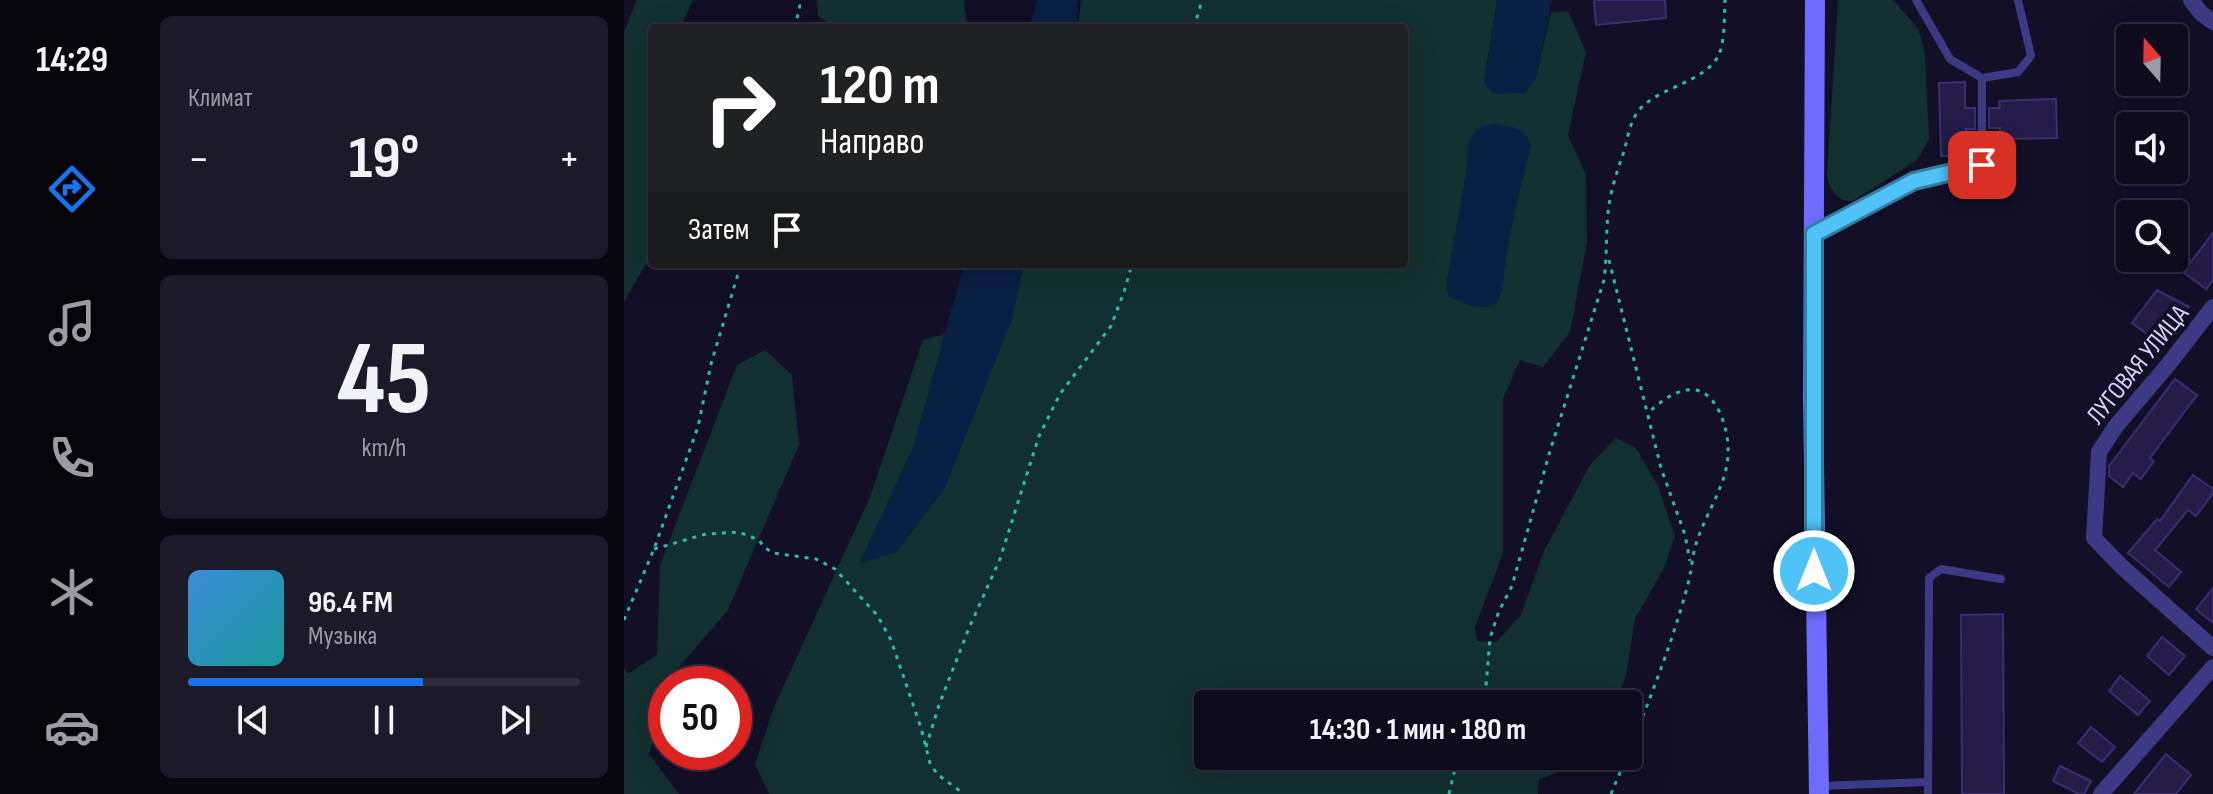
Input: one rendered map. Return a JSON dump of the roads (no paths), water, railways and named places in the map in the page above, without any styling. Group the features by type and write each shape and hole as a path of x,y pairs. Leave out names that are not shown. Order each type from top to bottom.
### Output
{"main road":[{"path":"1815,0 1813,429 1819,790"}],"street":[{"path":"2191,0 2213,22"},
{"name":"ЛУГОВАЯ УЛИЦА","path":"2213,307 2116,426 2099,452 2094,538 2213,648"},
{"path":"2101,794 2213,667"}],"lane":[{"path":"1916,0 1950,59 1982,78 2018,72 2031,56 2018,0"},
{"path":"1814,234 1914,181 1982,165 1982,78"},
{"path":"1928,794 1929,578 1941,569 2001,579"},
{"path":"1819,790 1928,782"}],"water":[{"path":"1037,0 1078,0 1077,24 1030,24"},
{"path":"1497,0 1552,0 1536,78 1525,93 1494,94 1484,83"},
{"path":"1495,124 1522,131 1531,145 1513,222 1503,287 1495,304 1478,307 1448,296 1446,285 1468,145 1474,133 1483,126"},
{"path":"963,268 1023,268 1010,325 945,488 897,552 859,564 914,445"}]}
